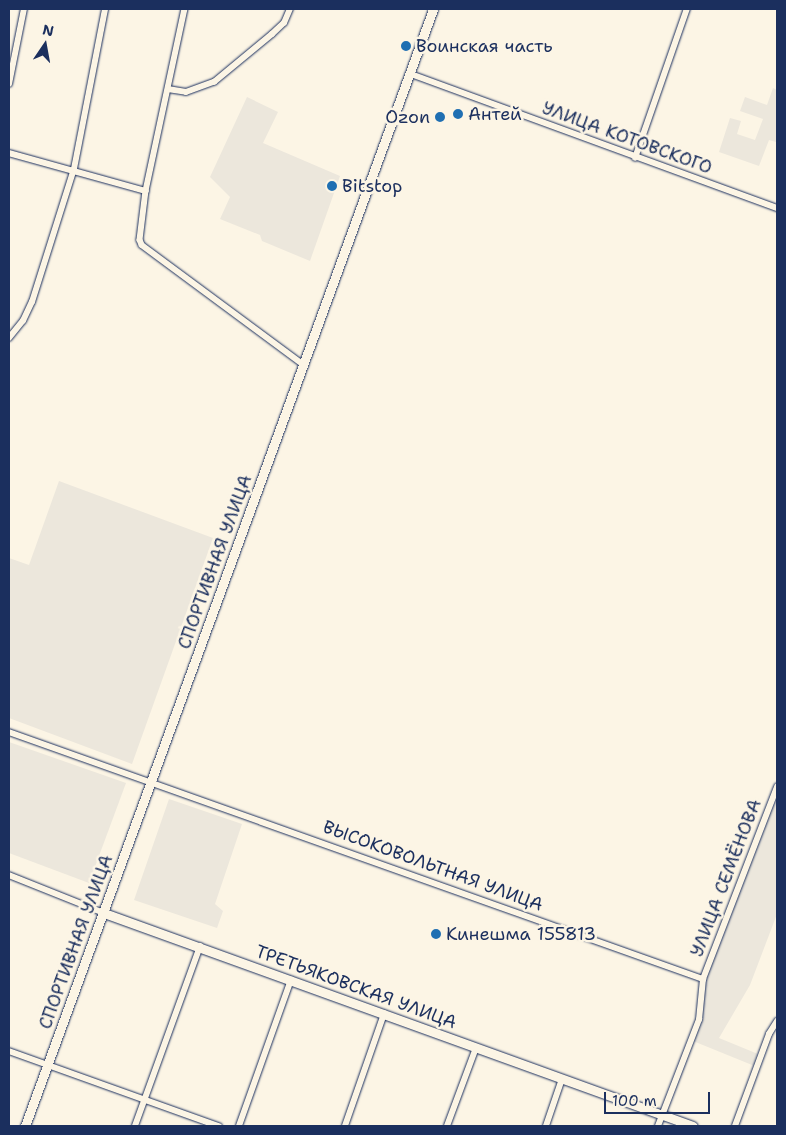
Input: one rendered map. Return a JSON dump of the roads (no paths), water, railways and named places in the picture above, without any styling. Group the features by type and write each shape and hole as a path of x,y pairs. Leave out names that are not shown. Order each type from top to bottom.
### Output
{"street":[{"path":"9,84 24,9"},
{"path":"9,338 23,321 32,302 74,169 105,9"},
{"path":"184,9 146,191 142,245 304,365"},
{"path":"168,89 193,91 214,82 284,23 290,9"},
{"name":"СПОРТИВНАЯ УЛИЦА","path":"26,1126 434,9"},
{"path":"635,158 687,9"},
{"name":"УЛИЦА КОТОВСКОГО","path":"410,74 635,158 777,208"},
{"path":"9,153 74,169 146,191"},
{"name":"ВЫСОКОВОЛЬТНАЯ УЛИЦА","path":"9,732 704,979"},
{"name":"УЛИЦА СЕМЁНОВА","path":"658,1126 699,1020 704,979 777,787"},
{"name":"ТРЕТЬЯКОВСКАЯ УЛИЦА","path":"9,875 104,913 200,946 693,1126"},
{"path":"135,1126 200,946"},
{"path":"239,1126 290,980"},
{"path":"345,1126 384,1014"},
{"path":"735,1126 769,1034 777,1021"},
{"path":"447,1126 476,1048"},
{"path":"9,1051 219,1126"},
{"path":"546,1126 562,1079"}],"place":[{"name":"Воинская часть","path":"406,46"},
{"name":"Антей","path":"458,114"},
{"name":"Ozon","path":"440,117"},
{"name":"Bitstop","path":"332,186"},
{"name":"Кинешма 155813","path":"436,934"}]}
